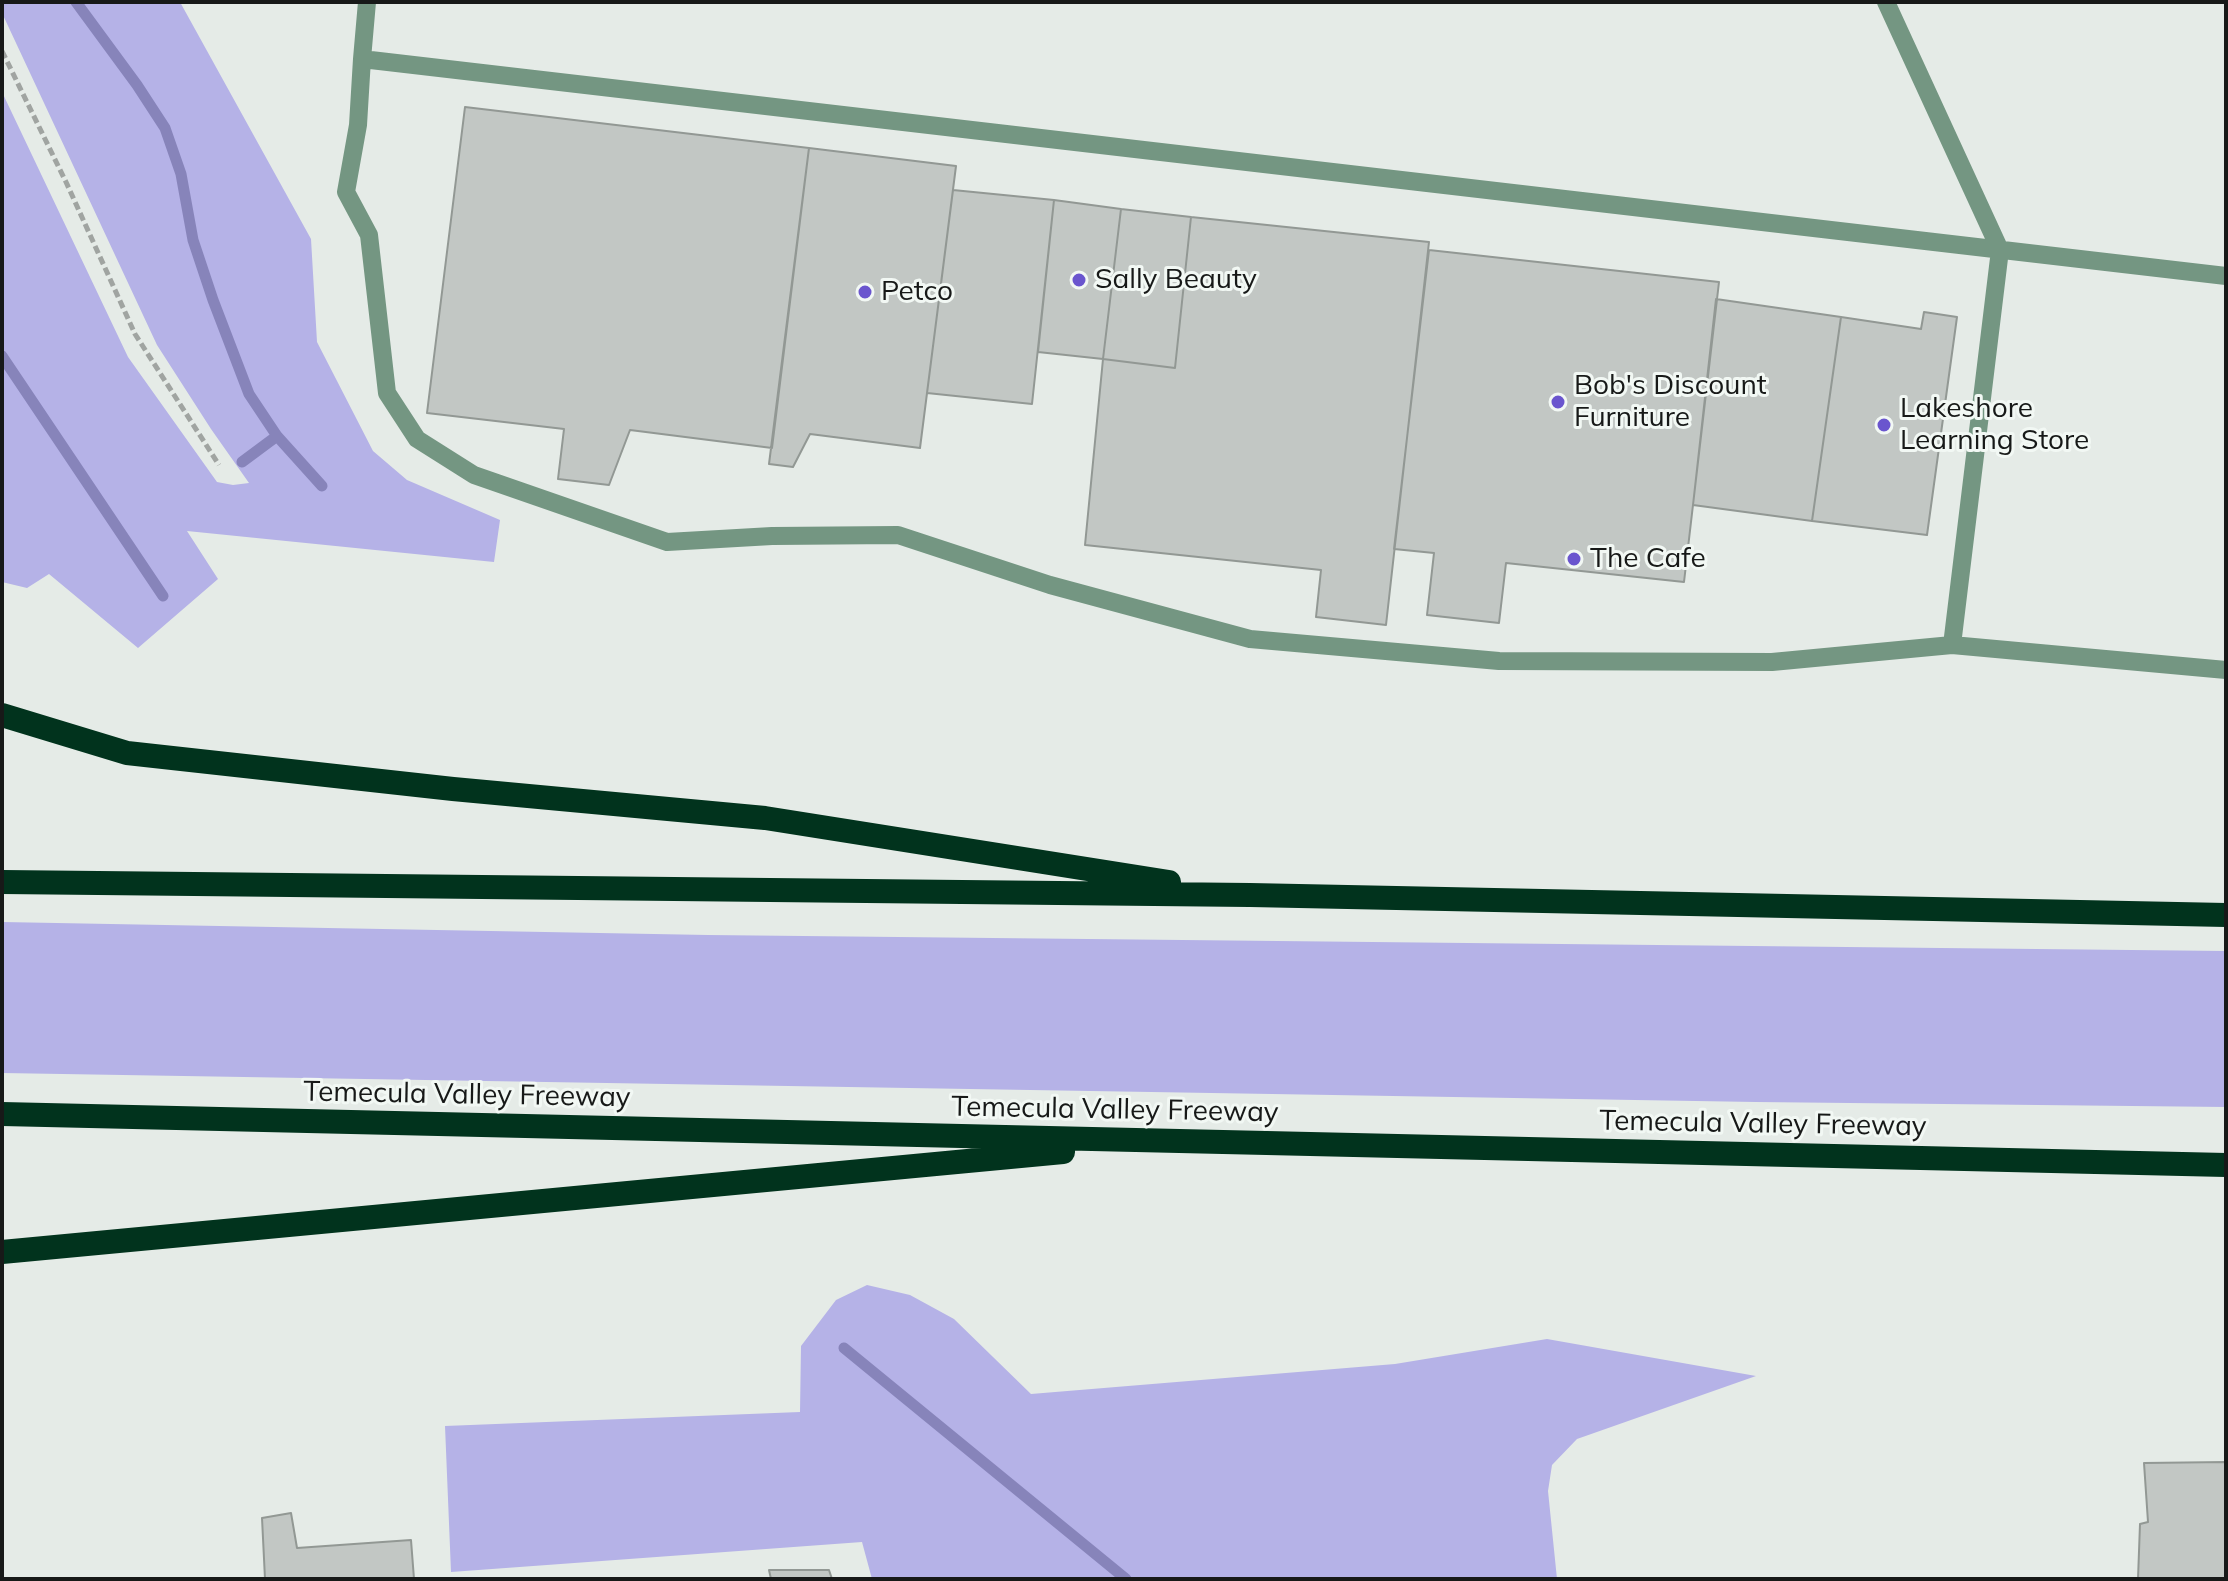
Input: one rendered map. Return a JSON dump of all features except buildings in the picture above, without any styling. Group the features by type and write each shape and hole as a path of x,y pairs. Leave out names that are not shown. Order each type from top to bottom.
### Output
{"highway":[{"path":"2,715 127,753 765,818 1250,895"},
{"path":"2,882 1250,895 2226,915"},
{"name":"Temecula Valley Freeway","path":"2,1114 2226,1165"},
{"path":"2,1252 1174,1141"}],"lane":[{"path":"367,2 358,125 346,192 369,235 387,393 417,439 474,475 667,542 772,536 898,535 1050,585 1250,639 1499,661 1772,662 1952,645 2226,670"},
{"path":"1886,2 2000,250 1952,645"},
{"path":"362,59 2226,276"}],"path":[{"path":"2,51 135,334 219,465"}],"shaded area":[{"path":"2,2 180,2 311,239 317,342 373,451 407,480 500,520 494,562 187,531 218,579 138,648 49,574 27,588 2,582 2,92 128,357 217,482 233,485 249,483 157,345 2,13"},
{"path":"2,922 708,935 2226,951 2226,1107 2,1073"},
{"path":"867,1285 910,1295 954,1319 1031,1394 1395,1364 1547,1339 1756,1376 1577,1439 1552,1465 1548,1491 1557,1579 872,1579 862,1542 451,1572 445,1426 800,1412 801,1346 836,1300"}],"waterway":[{"path":"76,2 165,128 181,174 193,240 213,300 249,394 277,436"},
{"path":"2,356 163,596"},
{"path":"242,462 277,436 322,486"},
{"path":"844,1348 1126,1579"}],"place":[{"name":"Sally Beauty","path":"1079,280"},
{"name":"Petco","path":"865,292"},
{"name":"Bob's Discount Furniture","path":"1558,402"},
{"name":"Lakeshore Learning Store","path":"1884,425"},
{"name":"The Cafe","path":"1574,559"}]}
